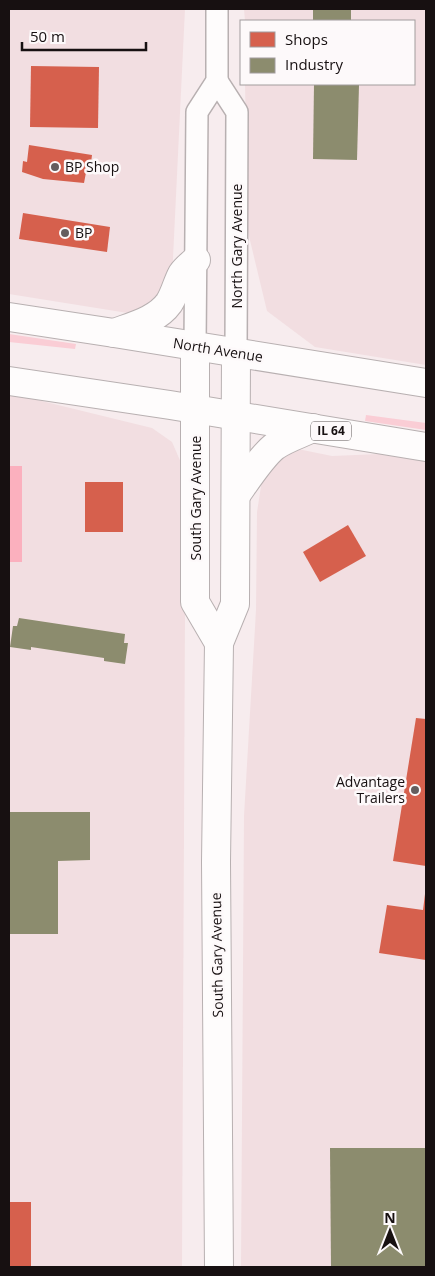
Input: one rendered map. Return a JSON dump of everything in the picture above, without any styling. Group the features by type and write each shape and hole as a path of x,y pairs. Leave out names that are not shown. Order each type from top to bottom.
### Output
{"main road":[{"path":"114,333 155,316 164,308 170,302 183,272 196,260"},
{"name":"North Avenue","path":"9,318 114,333 426,384"},
{"name":"South Gary Avenue","path":"196,346 195,602 219,643"},
{"name":"North Gary Avenue","path":"236,353 236,416"},
{"name":"IL 64","path":"9,381 196,409 426,447"},
{"name":"South Gary Avenue","path":"218,1267 216,854 219,643 235,604 236,416"},
{"path":"236,495 256,467 273,448 287,439 313,428"}],"street":[{"path":"196,346 198,112 217,81 217,9"},
{"name":"North Gary Avenue","path":"217,81 237,112 236,353"}],"shaded area":[{"path":"9,9 185,9 172,279 166,296 134,314 9,294"},
{"path":"244,9 426,9 426,365 315,347 267,311 248,232 245,85 415,85 415,20 245,20"},
{"path":"9,334 76,344 75,349 9,342"},
{"path":"9,393 152,428 172,442 182,465 185,610 182,1267 9,1267"},
{"path":"366,415 426,423 426,430 365,421"},
{"path":"288,447 332,456 404,453 426,457 426,1267 241,1267 244,816 256,610 257,512 262,480"},
{"path":"9,466 22,466 22,562 9,562"}],"building: Shops":[{"path":"31,66 99,67 98,128 30,127"},
{"name":"BP Shop","path":"29,145 92,155 91,163 88,162 84,183 43,179 22,172 23,161 27,162"},
{"name":"BP","path":"23,213 110,227 107,252 19,239"},
{"path":"85,482 123,482 123,532 85,532"},
{"path":"348,525 366,556 320,582 303,552"},
{"name":"Advantage Trailers","path":"416,718 426,719 426,866 393,861"},
{"path":"425,894 426,960 379,953 387,905 423,910"},
{"path":"9,1202 31,1202 31,1267 9,1267"}],"building: Industry":[{"path":"313,9 351,9 351,20 313,20"},
{"path":"314,85 359,85 357,160 313,159"},
{"path":"19,618 125,634 124,643 128,643 125,664 104,661 104,658 31,647 31,650 10,647 13,626 17,626"},
{"path":"9,812 90,812 90,860 58,861 58,934 9,934"},
{"path":"330,1148 426,1148 426,1267 331,1267"}],"place":[{"name":"BP Shop","path":"55,167"},
{"name":"BP","path":"65,233"},
{"name":"Advantage Trailers","path":"415,790"}]}
